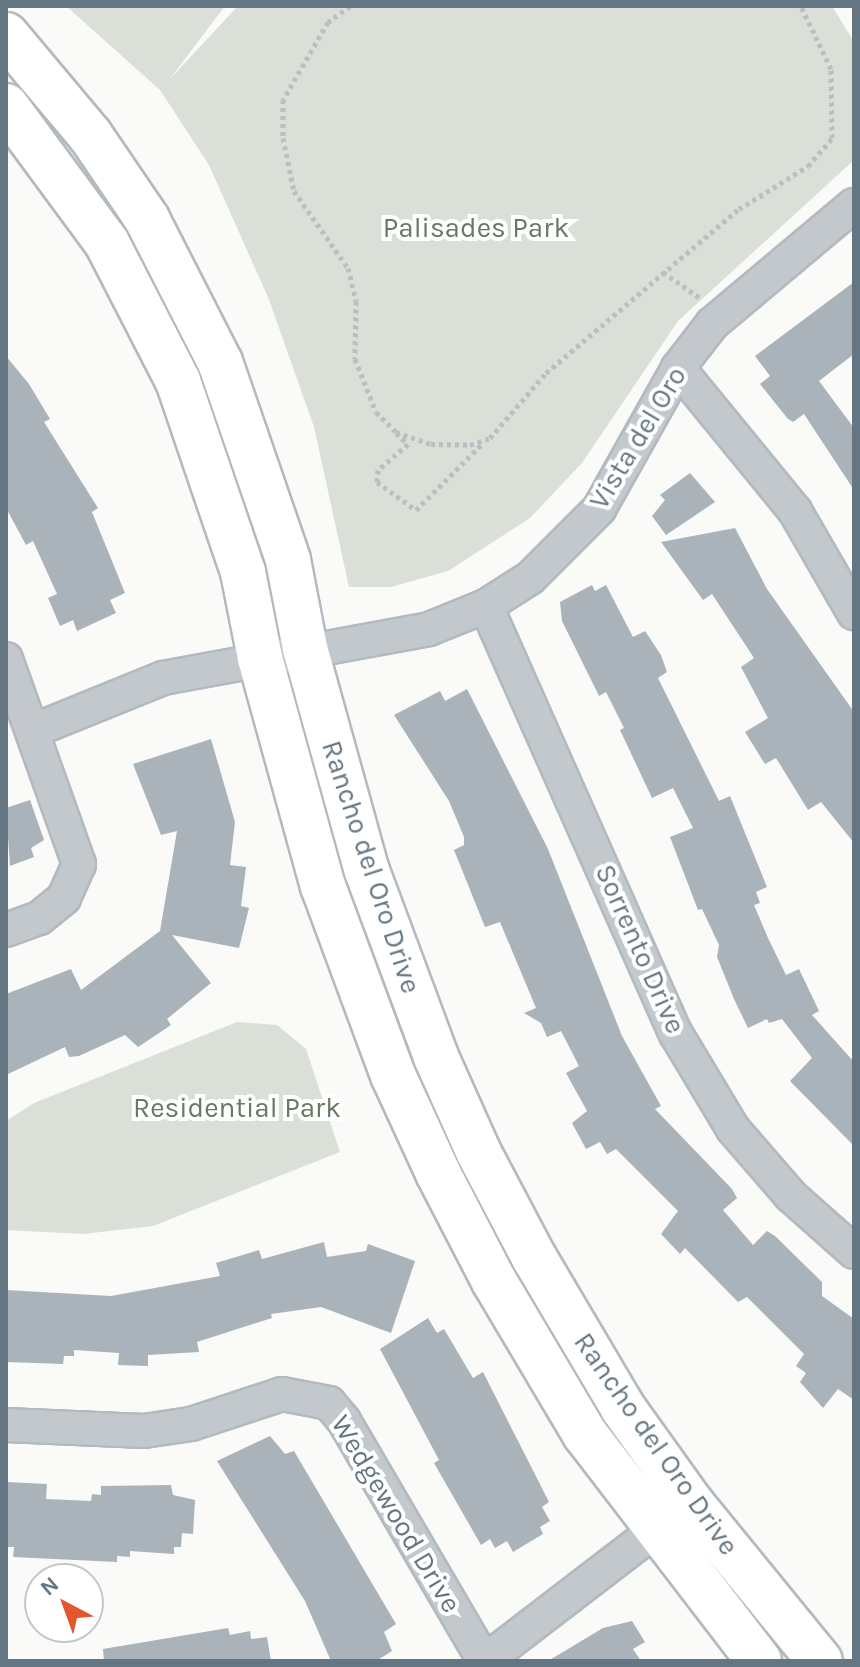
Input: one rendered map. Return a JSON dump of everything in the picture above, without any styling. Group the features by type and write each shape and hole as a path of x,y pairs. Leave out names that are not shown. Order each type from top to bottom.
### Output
{"main road":[{"name":"Rancho del Oro Drive","path":"6,35 90,135 147,219 220,362 288,560 305,648 367,871 436,1057 555,1295 623,1408 691,1503 820,1661"},
{"name":"Rancho del Oro Drive","path":"6,106 107,243 178,381 243,572 260,658 323,886 393,1075 501,1293 585,1434 655,1531 759,1661"}],"street":[{"name":"Vista del Oro","path":"35,730 163,678 305,648 429,629 486,606 530,578 599,509 678,368 722,316 854,205"},
{"path":"678,368 795,511 854,613"},
{"name":"Sorrento Drive","path":"486,606 676,1034 733,1129 791,1196 854,1252"},
{"path":"6,659 35,730 79,864 64,898 39,918 6,930"},
{"name":"Wedgewood Drive","path":"6,1425 144,1431 191,1424 282,1394 329,1403 485,1661"},
{"path":"485,1661 691,1503"}],"path":[{"path":"350,6 328,22 283,100 283,138 294,191 348,268 356,301 355,359 376,412 408,444 378,470 377,482 416,510 434,496 466,455 490,438 546,373 739,209 808,166 832,138 831,69 802,6"},
{"path":"663,272 722,316"},
{"path":"396,432 431,444 470,445 490,438"}],"green space":[{"name":"Palisades Park","path":"66,6 225,6 169,80 238,6 832,6 854,42 854,160 678,321 582,463 530,518 448,571 391,587 349,587 314,427 268,297 209,165 160,90"},
{"name":"Residential Park","path":"237,1022 277,1025 306,1049 340,1152 153,1226 83,1234 6,1230 6,1121 34,1103"}],"building":[{"path":"854,282 854,354 819,381 854,428 854,490 804,414 793,422 788,419 760,384 770,376 755,356"},
{"path":"6,356 29,384 50,419 44,422 98,508 92,512 125,593 110,600 116,613 77,631 73,620 60,626 48,598 57,594 33,541 26,545 6,508"},
{"path":"690,473 715,502 666,535 652,516 665,500 660,495"},
{"path":"735,528 767,589 854,712 854,843 821,802 808,810 776,758 765,764 745,732 768,718 741,667 754,658 712,594 703,600 661,542"},
{"path":"592,585 595,591 606,585 633,637 645,631 661,655 667,672 658,678 719,801 730,796 767,887 756,892 760,903 754,905 768,938 786,975 799,969 819,1011 812,1015 854,1062 854,1146 790,1081 812,1058 782,1019 769,1023 767,1019 748,1028 734,999 717,957 719,945 702,909 698,910 670,837 693,828 673,788 652,798 606,692 599,696 562,621 560,602"},
{"path":"467,689 548,849 622,1036 661,1106 655,1109 732,1189 737,1198 723,1210 753,1245 767,1231 775,1236 822,1282 822,1296 854,1319 854,1400 838,1389 823,1408 800,1382 806,1373 796,1366 804,1354 747,1297 738,1302 685,1248 680,1254 661,1234 678,1211 616,1149 607,1154 600,1142 586,1149 572,1123 587,1111 566,1073 579,1066 561,1031 547,1037 541,1023 524,1013 536,1008 500,922 485,927 454,850 464,845 464,837 449,801 394,715 440,691 445,701"},
{"path":"211,739 235,822 230,865 246,867 241,906 249,908 239,948 172,935 211,983 167,1019 171,1025 138,1047 125,1035 79,1056 69,1057 65,1047 6,1075 6,994 71,969 81,990 160,931 177,831 161,835 133,764"},
{"path":"30,800 44,840 31,848 34,857 10,866 6,808"},
{"path":"324,1242 327,1257 366,1251 368,1244 415,1261 391,1333 321,1307 271,1314 272,1318 197,1342 199,1352 148,1355 148,1366 118,1365 119,1353 74,1350 74,1356 64,1356 63,1364 6,1362 6,1290 111,1296 220,1276 216,1263 259,1250 262,1259"},
{"path":"428,1318 437,1333 444,1329 473,1378 483,1372 549,1502 542,1507 550,1521 540,1527 543,1534 513,1552 507,1541 495,1548 490,1539 481,1545 434,1463 439,1460 380,1349"},
{"path":"270,1436 285,1454 294,1451 396,1624 384,1632 392,1651 376,1661 331,1661 305,1601 217,1461"},
{"path":"6,1482 47,1484 46,1499 91,1501 92,1494 101,1495 101,1486 171,1485 173,1495 195,1500 193,1534 182,1533 181,1547 174,1547 174,1554 130,1551 130,1557 117,1556 117,1562 13,1557 14,1547 6,1547"},
{"path":"632,1621 645,1642 633,1649 641,1661 548,1661 603,1628"},
{"path":"228,1628 230,1635 250,1631 251,1639 267,1637 271,1661 104,1661 103,1649"}]}
